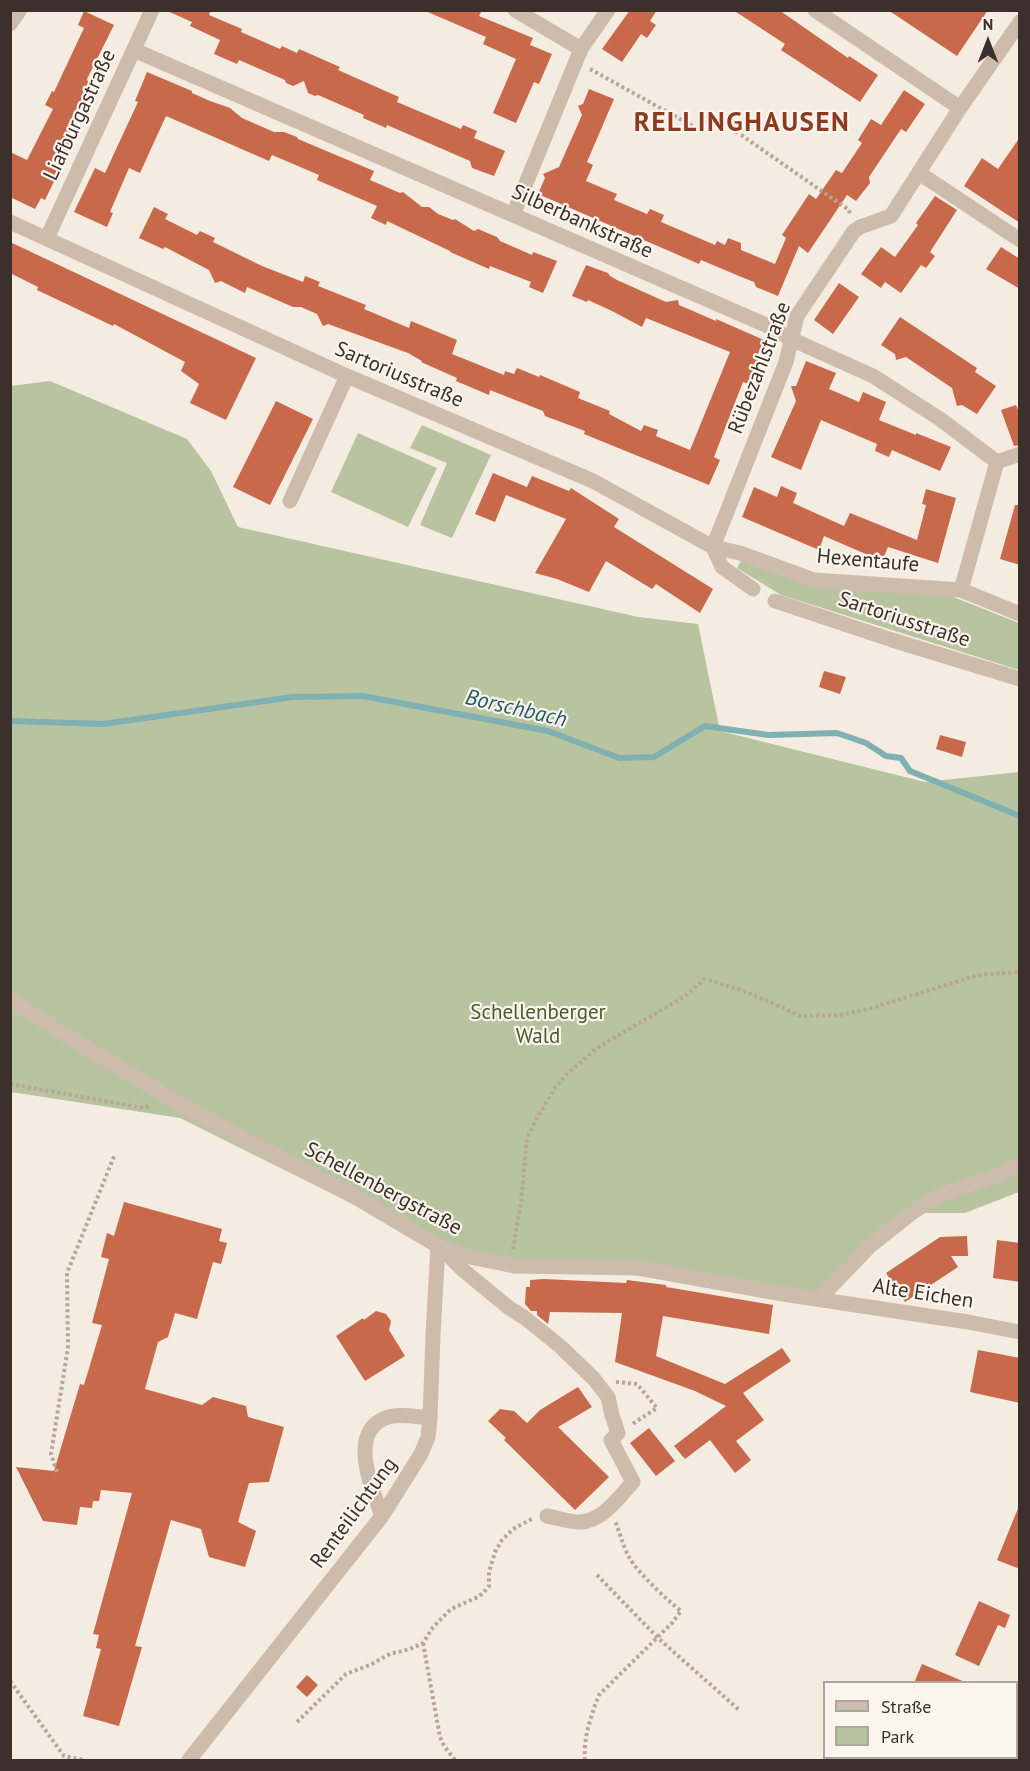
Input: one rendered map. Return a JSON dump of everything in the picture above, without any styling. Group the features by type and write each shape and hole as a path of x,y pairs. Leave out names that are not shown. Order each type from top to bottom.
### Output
{"street":[{"path":"10,24 20,10"},
{"name":"Liafburgastraße","path":"46,238 152,10"},
{"path":"515,10 579,55"},
{"path":"513,215 579,55 608,10"},
{"path":"815,10 960,108"},
{"path":"854,231 891,216 960,108 1014,44 1020,22"},
{"name":"Silberbankstraße","path":"134,50 766,325 791,339 873,376 940,419 997,462"},
{"path":"919,173 1020,240"},
{"name":"Sartoriusstraße","path":"10,222 347,376 593,481 713,547 722,567 753,589"},
{"name":"Rübezahlstraße","path":"713,547 786,362 797,316 854,231"},
{"path":"290,501 347,376"},
{"path":"961,590 997,462 1020,454"},
{"name":"Hexentaufe","path":"713,547 740,553 814,580 961,590 1020,614"},
{"name":"Sartoriusstraße","path":"776,601 892,640 1020,679"},
{"name":"Schellenbergstraße","path":"10,999 201,1116 357,1198 438,1246 470,1257 509,1266 638,1268 819,1299"},
{"path":"819,1299 869,1247 913,1212 940,1195 1020,1166"},
{"path":"438,1246 508,1307 561,1347 594,1379 608,1397 618,1433 611,1440 633,1482 609,1508 593,1520 580,1522 547,1516"},
{"name":"Renteilichtung","path":"189,1761 382,1516 422,1454 428,1437 430,1418 438,1246"},
{"name":"Alte Eichen","path":"819,1299 1020,1332"},
{"path":"382,1516 366,1460 364,1444 370,1429 392,1416 430,1418"}],"path":[{"path":"579,55 698,129 711,114 849,210 854,231"},
{"path":"509,1266 521,1202 527,1138 554,1089 567,1074 597,1048 685,996 705,979 744,991 801,1016 840,1015 872,1008 978,975 1020,972"},
{"path":"10,1084 144,1108 166,1095"},
{"path":"57,1472 51,1454 68,1347 67,1273 115,1154"},
{"path":"594,1379 637,1384 657,1408 618,1433"},
{"path":"585,1761 584,1749 599,1695 672,1623 681,1611 670,1603 629,1557 609,1508"},
{"path":"297,1722 346,1674 390,1654 423,1643 433,1627 451,1610 478,1597 489,1586 492,1561 502,1540 522,1523 547,1516"},
{"path":"597,1575 657,1637 739,1710"},
{"path":"423,1643 440,1737 455,1761"},
{"path":"10,1682 64,1756 84,1761"}],"green space":[{"name":"Schellenberger Wald","path":"50,381 187,439 211,471 238,527 638,617 698,624 720,731 925,782 1019,772 1019,1164 939,1193 816,1297 671,1271 516,1265 427,1241 180,1118 11,1092 10,386"},
{"path":"422,425 491,455 452,538 420,525 447,463 410,448"},
{"path":"358,433 437,468 408,527 331,492"},
{"path":"742,559 819,587 951,596 1019,623 1019,670 781,595 737,568"},
{"path":"1019,1168 1019,1192 965,1213 920,1213 941,1196"}],"building":[{"path":"165,10 211,10 209,15 242,29 241,32 280,49 282,46 297,53 299,49 340,67 338,70 399,97 397,102 461,129 463,125 477,131 474,138 505,151 494,176 472,168 470,161 387,125 386,128 363,118 364,115 308,93 304,81 293,86 285,80 239,60 237,64 214,54 220,40 190,26 192,22"},
{"path":"423,10 482,10 479,16 533,38 530,45 552,54 539,84 534,82 516,123 493,113 516,59 483,44 486,37"},
{"path":"630,10 657,10 650,21 656,25 647,38 641,34 622,62 602,49"},
{"path":"733,10 779,10 848,58 849,56 878,75 860,102 781,50 785,44"},
{"path":"888,10 988,10 957,56"},
{"path":"84,11 114,25 87,79 91,92 86,94 67,133 74,137 65,159 45,200 41,198 35,209 10,197 10,152 27,160 53,109 45,105 52,91 54,92 84,28 78,25"},
{"path":"147,72 230,108 242,118 274,132 284,132 297,137 374,171 370,180 400,193 403,192 422,207 429,207 438,214 455,219 474,231 478,229 532,255 533,252 557,261 543,293 529,287 531,282 490,266 489,269 387,221 386,225 371,218 377,206 317,180 319,175 272,155 269,161 166,116 140,173 129,168 110,212 113,213 107,227 74,212 95,168 105,173 138,102 135,101"},
{"path":"589,89 614,99 587,162 593,165 586,181 617,194 614,200 647,214 650,209 664,215 661,222 715,245 717,241 725,245 728,238 741,243 741,250 775,264 786,238 782,235 809,194 816,199 836,170 842,173 862,143 858,140 871,119 881,125 904,90 925,104 906,132 901,129 869,177 870,183 856,201 847,195 808,253 799,246 778,296 756,287 754,282 701,260 699,264 538,194 545,178 543,174 559,167 582,115 578,106 583,104"},
{"path":"1020,137 1020,223 964,186 982,158 998,169"},
{"path":"935,196 957,210 930,252 935,256 926,268 921,265 901,293 885,282 881,288 861,274 881,247 895,257"},
{"path":"154,207 168,214 165,219 197,235 200,231 215,238 213,242 262,266 303,282 305,276 320,282 318,286 366,305 364,309 409,328 411,321 457,340 452,354 504,375 505,371 514,374 517,368 539,377 540,375 580,392 578,398 610,411 609,414 641,431 644,425 658,430 656,436 690,450 730,352 646,318 642,327 588,300 587,302 572,296 586,265 608,273 617,280 666,302 678,300 679,305 764,340 756,359 761,361 751,385 743,382 714,457 720,460 709,485 584,434 585,431 545,416 543,411 490,390 489,395 456,381 457,378 421,362 408,353 328,324 323,326 317,314 301,307 293,307 247,287 245,293 221,281 215,283 209,270 165,247 163,249 139,238"},
{"path":"10,242 256,358 226,420 190,403 199,384 181,371 185,362 114,324 113,326 37,290 38,287 10,273"},
{"path":"1001,247 1020,259 1020,289 986,269"},
{"path":"839,283 859,297 833,334 814,320"},
{"path":"900,317 977,368 975,372 996,386 977,414 962,405 957,406 952,388 906,357 896,360 895,354 881,345"},
{"path":"806,361 836,373 829,389 859,402 863,392 886,402 879,420 951,447 940,471 892,450 889,457 875,451 877,444 821,420 801,470 771,457 796,401 791,386 796,386"},
{"path":"276,401 313,419 270,505 233,487"},
{"path":"1016,405 1020,414 1020,445 1014,446 1001,410"},
{"path":"493,473 527,487 532,476 569,491 571,488 619,519 614,527 713,589 700,613 656,584 652,589 606,561 589,592 535,573 566,519 506,495 495,522 475,514"},
{"path":"781,486 797,493 793,503 844,526 850,513 917,540 926,505 922,504 926,489 956,498 938,563 888,547 882,561 824,536 819,550 742,517 754,487 777,497"},
{"path":"1015,505 1020,505 1020,565 1000,559"},
{"path":"824,671 846,677 840,694 819,687"},
{"path":"940,735 966,742 962,757 936,749"},
{"path":"124,1202 222,1229 219,1241 227,1243 221,1264 213,1262 197,1319 175,1313 168,1337 158,1342 145,1389 202,1405 213,1397 246,1406 248,1417 284,1427 269,1482 249,1483 238,1522 256,1531 245,1567 209,1557 201,1529 171,1520 135,1646 142,1647 119,1726 83,1716 101,1649 96,1648 99,1635 93,1634 132,1493 101,1490 99,1501 93,1501 92,1508 80,1507 77,1525 43,1521 16,1467 54,1471 80,1384 84,1385 102,1325 92,1323 109,1259 101,1257 107,1233 114,1236"},
{"path":"967,1236 968,1256 951,1256 958,1267 905,1302 886,1273 940,1237"},
{"path":"997,1240 1020,1243 1020,1282 993,1278"},
{"path":"530,1280 626,1283 627,1280 773,1305 769,1334 663,1316 656,1356 725,1384 782,1348 791,1361 743,1393 764,1420 736,1441 751,1460 735,1473 710,1440 685,1459 674,1446 726,1406 695,1391 615,1362 622,1313 550,1312 548,1324 537,1315 537,1311 531,1311 525,1304 526,1287 530,1287"},
{"path":"376,1311 386,1314 391,1321 389,1330 405,1356 365,1381 336,1336"},
{"path":"978,1350 1020,1358 1020,1403 970,1392"},
{"path":"578,1387 592,1407 558,1427 609,1477 575,1510 504,1440 506,1438 488,1421 500,1409 514,1411 527,1423 540,1410"},
{"path":"649,1428 675,1461 656,1476 630,1443"},
{"path":"1020,1506 1020,1569 997,1560"},
{"path":"979,1601 1010,1615 1005,1628 998,1625 979,1666 955,1655"},
{"path":"922,1664 963,1681 915,1681"},
{"path":"307,1675 318,1685 307,1697 296,1687"}],"waterway":[{"name":"Borschbach","path":"10,721 103,724 293,697 363,696 548,731 619,758 654,757 705,726 768,735 837,733 866,743 886,756 901,758 910,771 1020,816"}],"district":[{"name":"RELLINGHAUSEN","path":"742,123"}]}
